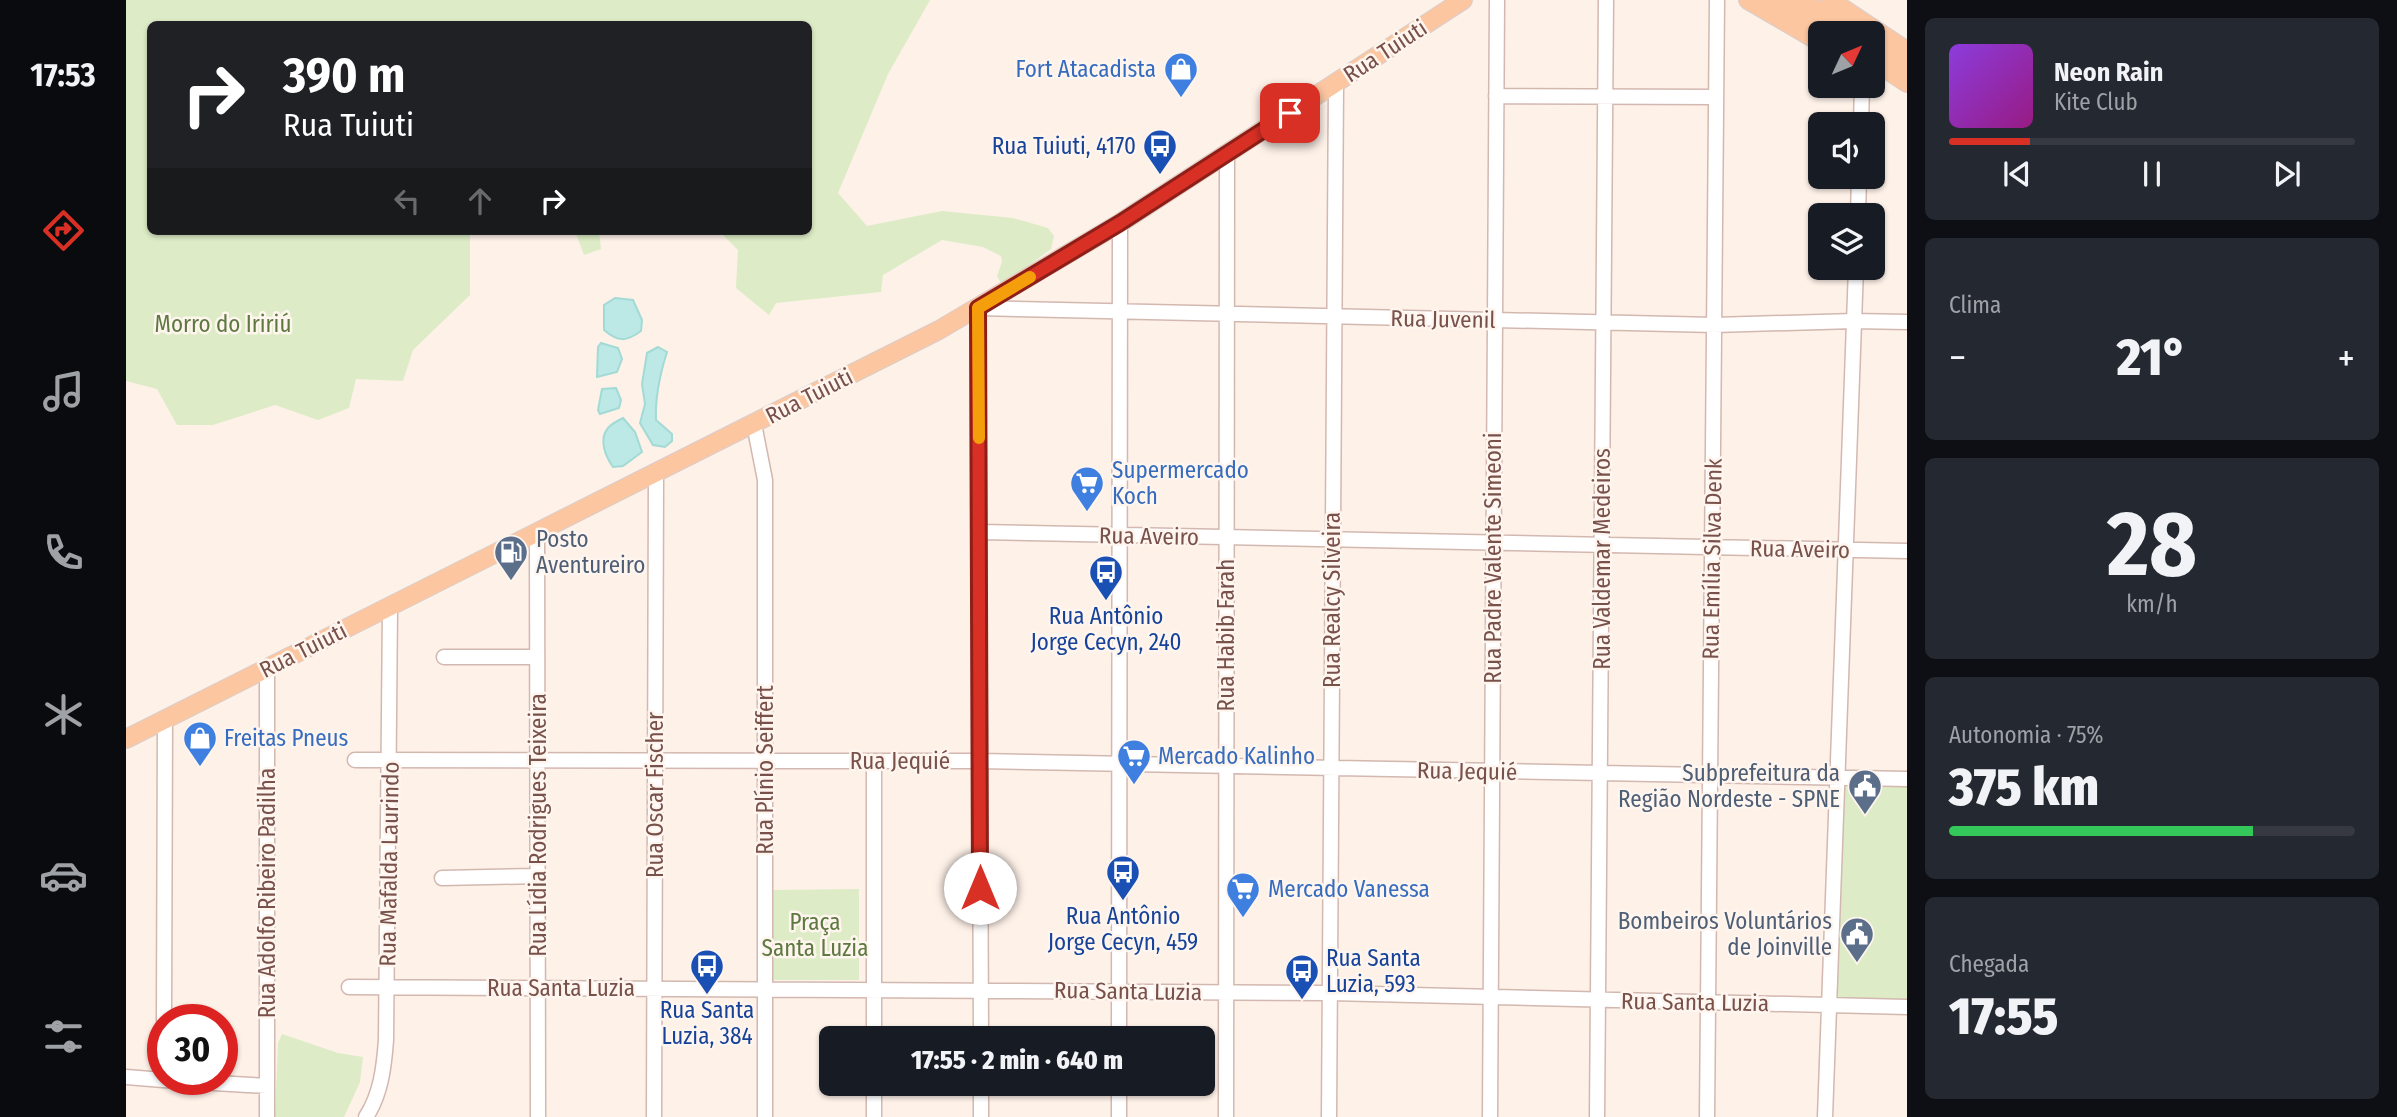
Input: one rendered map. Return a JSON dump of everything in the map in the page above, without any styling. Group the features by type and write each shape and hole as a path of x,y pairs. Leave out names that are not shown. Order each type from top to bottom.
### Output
{"main road":[{"name":"Rua Tuiuti","path":"126,738 656,474 978,308 1120,223 1463,0"},
{"path":"1748,0 1808,35"},
{"path":"1775,0 1810,21"},
{"path":"1801,0 1835,21"},
{"path":"1830,0 1907,51"},
{"path":"1885,52 1907,66"},
{"path":"1885,69 1907,83"},
{"path":"1885,79 1907,92"}],"street":[{"name":"Rua Padre Valente Simeoni","path":"1490,1117 1497,0"},
{"name":"Rua Valdemar Medeiros","path":"1597,1117 1606,0"},
{"name":"Rua Emília Silva Denk","path":"1707,1117 1717,0"},
{"name":"Rua Realcy Silveira","path":"1329,1117 1336,84"},
{"path":"1496,96 1716,97"},
{"name":"Rua Habib Farah","path":"1226,1117 1227,153"},
{"path":"1119,1026 1120,223"},
{"path":"1825,1117 1856,280"},
{"path":"978,308 981,1026"},
{"name":"Rua Juvenil","path":"978,308 1714,325 1907,322"},
{"name":"Rua Plínio Seiffert","path":"754,424 765,480 765,1117"},
{"name":"Rua Oscar Fischer","path":"654,1117 656,474"},
{"name":"Rua Aveiro","path":"979,532 1907,551"},
{"name":"Rua Lídia Rodrigues Teixeira","path":"537,533 538,1117"},
{"name":"Rua Mafalda Laurindo","path":"366,1117 377,1096 382,1077 387,987 390,607"},
{"path":"444,657 537,657"},
{"name":"Rua Adolfo Ribeiro Padilha","path":"267,668 267,1117"},
{"path":"164,1004 165,719"},
{"name":"Rua Jequié","path":"355,760 980,761 1907,779"},
{"path":"874,761 874,1026"},
{"path":"442,878 538,876"},
{"name":"Rua Santa Luzia","path":"349,987 1330,993 1907,1007"},
{"path":"126,1077 147,1079"},
{"path":"238,1084 267,1086"},
{"path":"874,1096 874,1117"},
{"path":"981,1096 981,1117"},
{"path":"1119,1096 1119,1117"}],"green space":[{"name":"Morro do Iririú","path":"126,0 930,0 888,74 838,193 867,226 942,211 1013,218 1048,228 1054,236 1051,249 1002,285 997,276 1002,262 1001,256 983,247 942,240 883,275 881,292 776,303 769,315 736,288 738,250 723,235 812,235 812,21 147,21 147,235 470,235 470,295 413,350 403,381 356,379 349,408 318,420 275,405 213,425 177,425 157,389 126,381"},
{"path":"576,235 599,235 601,249 584,255"},
{"path":"1843,787 1907,787 1907,1000 1837,999"},
{"name":"Praça Santa Luzia","path":"859,889 859,980 772,980 771,890"},
{"path":"282,1034 338,1053 363,1057 360,1082 344,1117 275,1117 278,1043"}],"water":[{"path":"615,298 633,300 642,320 641,331 631,337 614,337 604,330 604,305"},
{"path":"601,343 618,348 622,359 617,372 597,377 598,347"},
{"path":"658,347 667,352 658,386 656,411 656,420 672,434 672,441 665,447 653,445 640,423 645,404 642,384 647,353"},
{"path":"616,388 621,400 619,408 600,414 598,410 602,389"},
{"path":"623,418 635,432 642,452 623,466 613,467 603,443 605,433"}],"slow traffic":[{"path":"979,438 978,308 1030,277"}],"place":[{"name":"Fort Atacadista","path":"1181,99"},
{"name":"Rua Tuiuti, 4170","path":"1160,176"},
{"name":"Supermercado Koch","path":"1087,513"},
{"name":"Posto Aventureiro","path":"511,582"},
{"name":"Rua Antônio Jorge Cecyn, 240","path":"1106,602"},
{"name":"Freitas Pneus","path":"200,768"},
{"name":"Mercado Kalinho","path":"1134,786"},
{"name":"Subprefeitura da Região Nordeste - SPNE","path":"1865,816"},
{"name":"Rua Antônio Jorge Cecyn, 459","path":"1123,902"},
{"name":"Mercado Vanessa","path":"1243,919"},
{"name":"Bombeiros Voluntários de Joinville","path":"1857,964"},
{"name":"Rua Santa Luzia, 384","path":"707,996"},
{"name":"Rua Santa Luzia, 593","path":"1302,1001"}],"route":[{"path":"980,888 978,308 1120,223 1290,113"}]}
